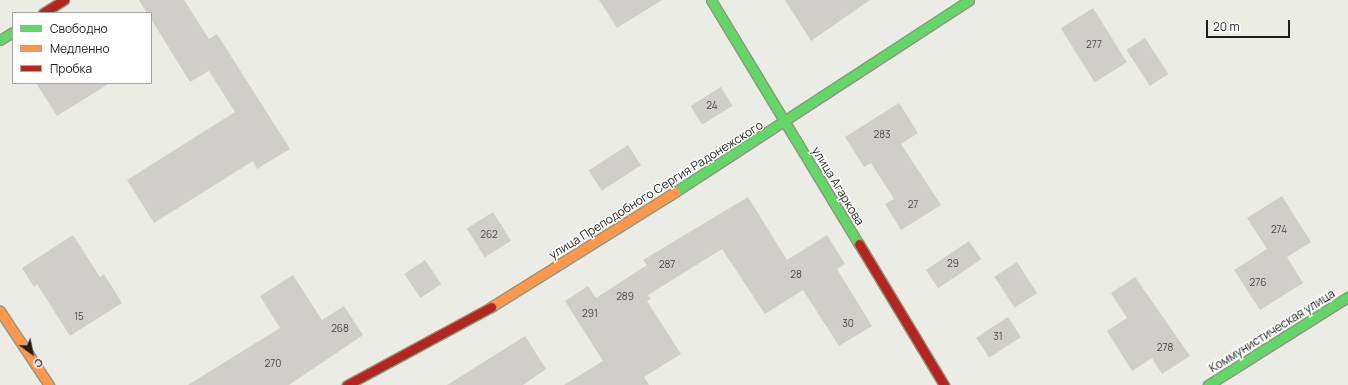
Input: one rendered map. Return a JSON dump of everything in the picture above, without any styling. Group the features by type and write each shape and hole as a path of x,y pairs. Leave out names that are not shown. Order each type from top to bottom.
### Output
{"street":[{"path":"46,12 64,0"},
{"name":"улица Агаркова","path":"711,0 944,385"},
{"name":"улица Преподобного Сергия Радонежского","path":"347,385 513,295 786,122 969,0"},
{"path":"0,40 12,33"},
{"name":"Коммунистическая улица","path":"1208,385 1348,297"},
{"path":"0,310 49,385"}],"building":[{"path":"139,0 184,0 209,39 217,34 290,149 257,169 253,161 154,223 127,180 235,112 209,71 190,82 152,21 152,12 146,12"},
{"path":"599,0 662,0 617,28"},
{"path":"785,0 870,0 811,41"},
{"path":"1093,8 1127,62 1095,82 1061,28"},
{"path":"1145,38 1168,74 1150,86 1127,50"},
{"path":"37,84 108,84 57,116"},
{"path":"721,87 733,106 702,125 690,106"},
{"path":"899,103 918,133 901,144 941,205 901,230 885,204 894,199 871,163 864,167 845,137"},
{"path":"628,145 641,165 602,191 589,171"},
{"path":"1282,196 1311,242 1287,257 1303,283 1260,310 1234,270 1267,249 1247,218"},
{"path":"748,197 787,260 827,235 845,264 837,269 872,326 839,346 803,290 765,314 722,249 648,295 651,299 647,301 681,354 644,377 649,385 564,385 603,361 565,301 588,286 596,298 647,265 643,260"},
{"path":"493,212 511,241 485,257 467,228"},
{"path":"73,235 100,277 104,274 122,303 70,336 37,284 34,287 22,268"},
{"path":"969,241 981,259 938,288 926,270"},
{"path":"425,260 441,284 420,298 404,274"},
{"path":"1017,262 1037,293 1015,308 994,277"},
{"path":"293,275 322,320 344,306 363,335 289,385 188,385 280,328 260,296"},
{"path":"1135,277 1190,356 1162,374 1152,358 1132,371 1107,331 1127,318 1111,293"},
{"path":"1008,317 1021,337 989,358 976,338"},
{"path":"525,336 546,369 523,385 447,385"}],"traffic: fast":[{"path":"711,0 859,244"},
{"path":"675,192 969,0"},
{"path":"0,40 12,33"},
{"path":"1208,385 1348,297"}],"traffic: slow":[{"path":"491,307 675,192"},
{"path":"0,311 49,385"}],"traffic: jam":[{"path":"45,12 64,0"},
{"path":"859,244 944,385"},
{"path":"347,385 491,307"}]}
